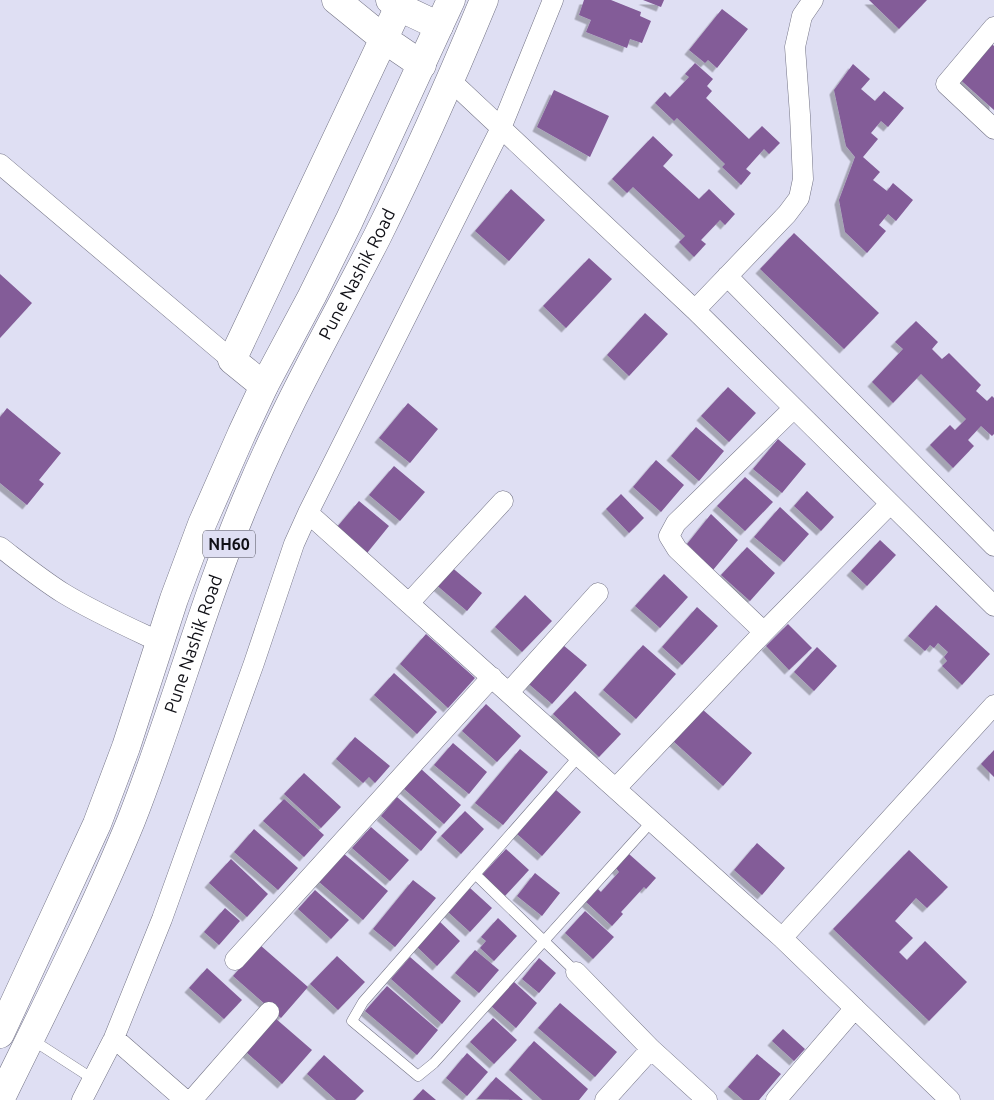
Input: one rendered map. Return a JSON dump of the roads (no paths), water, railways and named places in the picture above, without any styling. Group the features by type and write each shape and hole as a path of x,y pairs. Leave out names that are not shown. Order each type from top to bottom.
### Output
{"main road":[{"path":"336,0 422,65"},
{"name":"Pune Nashik Road","path":"0,1034 97,824 126,747 174,599 202,524 264,386 312,296 451,0"},
{"name":"Pune Nashik Road","path":"0,1100 82,930 130,822 248,493 294,396 406,177 484,0"},
{"path":"264,386 232,360 384,38 397,2 439,26"}],"street":[{"path":"82,1100 114,1038 162,919 254,663 294,544 501,128 553,0"},
{"path":"695,310 800,198 802,170 795,46 802,16 813,0"},
{"path":"994,28 946,84 994,129"},
{"path":"450,80 695,310 994,606"},
{"path":"0,164 232,360"},
{"path":"727,276 994,546"},
{"path":"764,632 677,549 669,536 676,523 794,408"},
{"path":"409,603 503,501"},
{"path":"616,788 764,632 890,504"},
{"path":"308,513 653,820 782,938 950,1100"},
{"path":"0,547 28,570 64,594 160,642"},
{"path":"509,692 598,593"},
{"path":"235,960 492,677"},
{"path":"782,938 994,705"},
{"path":"576,972 652,1049 707,1100"},
{"path":"776,1100 855,1008"},
{"path":"192,1100 269,1012"},
{"path":"114,1038 185,1100"},
{"path":"605,1100 652,1049"}],"lane":[{"path":"580,755 363,1002 352,1021 418,1076 434,1063 653,820"},
{"path":"475,874 576,972"},
{"path":"30,1038 93,1079"}]}
